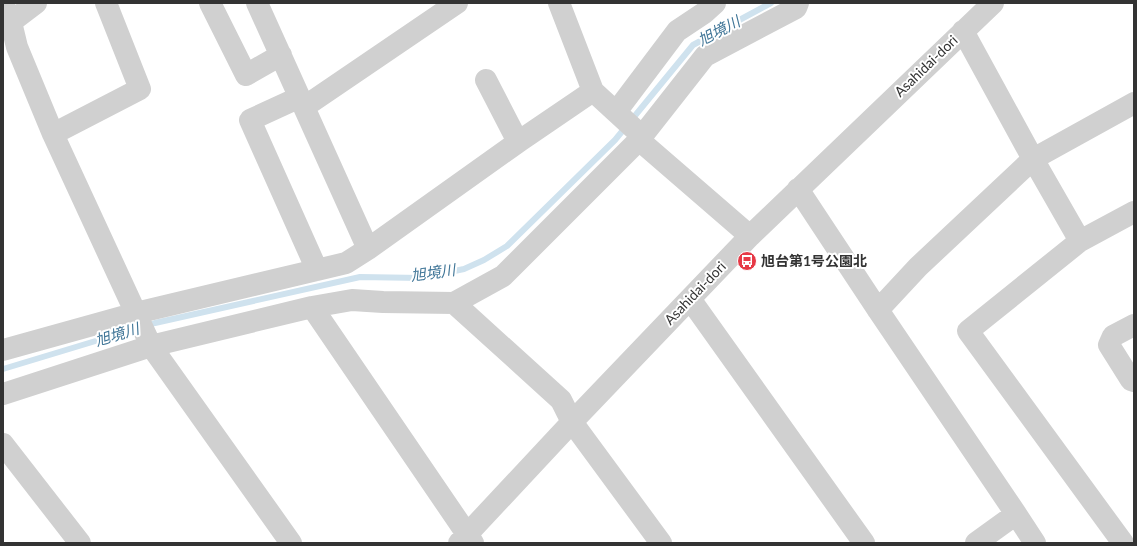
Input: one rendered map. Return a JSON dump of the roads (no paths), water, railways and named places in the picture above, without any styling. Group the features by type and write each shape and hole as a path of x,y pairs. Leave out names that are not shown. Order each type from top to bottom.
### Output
{"street":[{"path":"36,3 7,13 10,50 53,134 150,342 291,543"},
{"path":"53,134 140,89 106,3"},
{"path":"210,3 246,75 281,55"},
{"path":"317,270 250,120 302,102 457,3"},
{"path":"559,3 593,91 750,236"},
{"path":"619,115 677,31 704,13 715,3"},
{"path":"3,394 150,342 312,307 352,300 454,303 503,276 640,136 705,56 796,8 798,3"},
{"name":"Asahidai-dori","path":"466,540 572,422 750,236 993,3"},
{"path":"265,6 281,55 368,249"},
{"path":"963,31 1080,241"},
{"path":"486,80 518,142"},
{"path":"3,350 346,263 593,91"},
{"path":"878,310 918,267 1033,159 1134,103"},
{"path":"798,189 1035,543"},
{"path":"1123,543 968,331 1080,241 1134,212"},
{"path":"690,299 864,543"},
{"path":"454,303 561,400 572,422 661,543"},
{"path":"312,307 466,540"},
{"path":"1134,325 1113,336 1110,345 1131,380 1134,381"},
{"path":"3,444 80,543"},
{"path":"976,543 1016,514"}],"waterway":[{"name":"旭境川","path":"3,369 155,323 360,277 421,278 464,269 484,260 507,246 615,140 693,45 771,3"}],"place":[{"name":"旭台第1号公園北","path":"747,261"}]}
